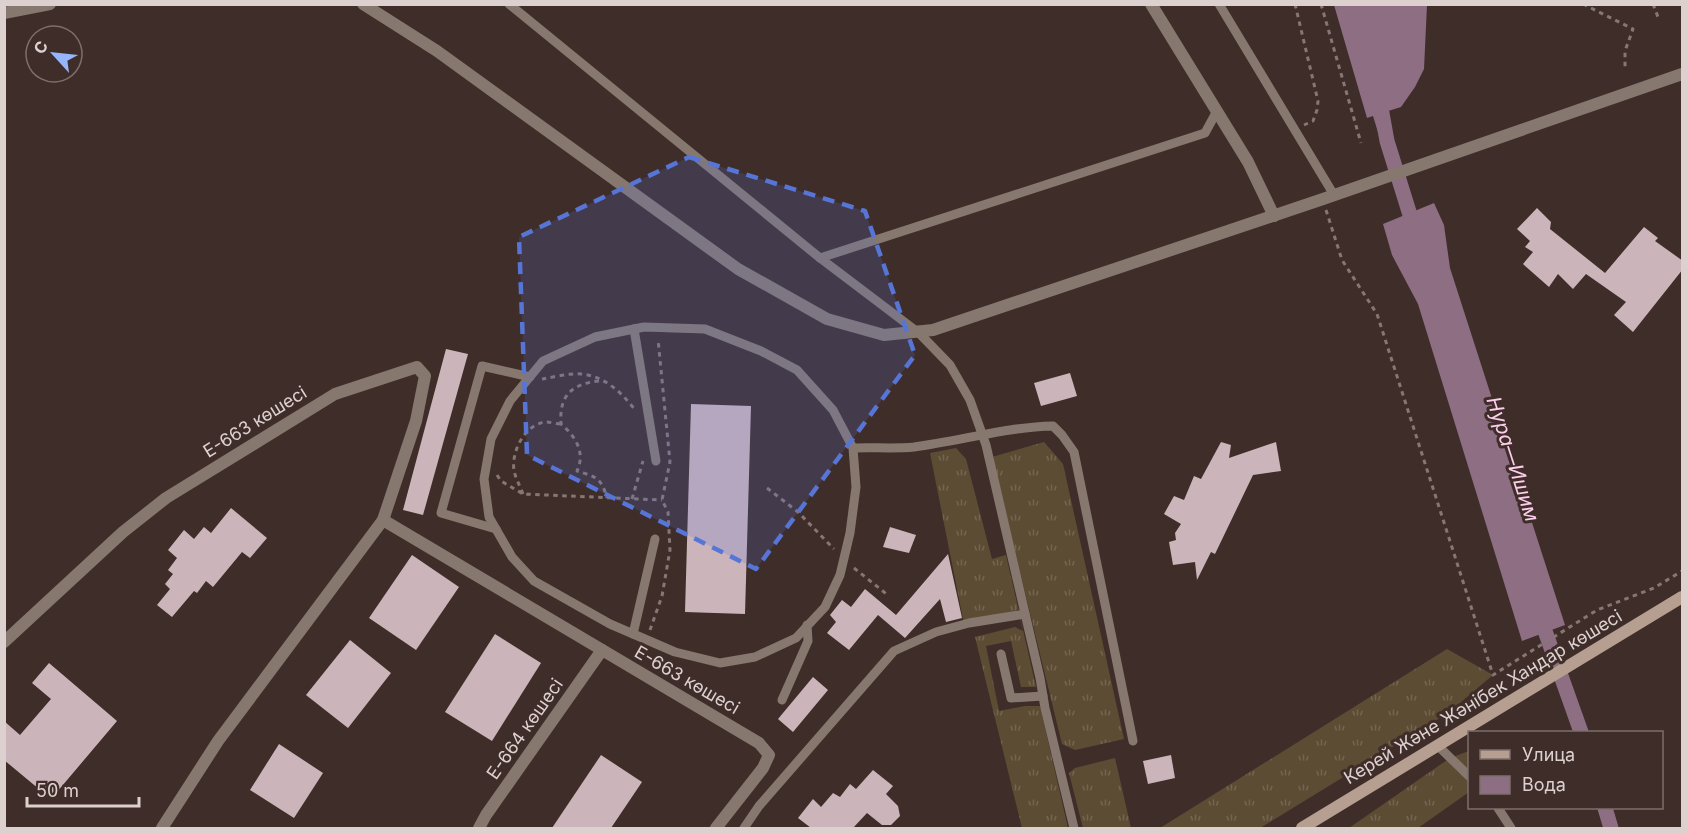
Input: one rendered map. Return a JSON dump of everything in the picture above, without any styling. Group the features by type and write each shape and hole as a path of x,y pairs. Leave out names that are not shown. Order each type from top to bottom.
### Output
{"main road":[{"name":"Керей Және Жәнібек Хандар көшесі","path":"1302,828 1683,597"}],"street":[{"path":"4,13 50,4"},
{"path":"363,4 437,51 738,269 827,319 884,334 919,333 933,330 1274,216 1683,74"},
{"path":"1151,4 1248,162 1274,216"},
{"name":"Е-663 көшесі","path":"4,642 123,532 166,498 335,394 417,366 425,376 416,421 383,520 218,741 162,828"},
{"name":"Е-663 көшесі","path":"383,520 759,742 769,755 763,768 716,828"},
{"name":"Е-664 көшесі","path":"479,828 602,650"}],"lane":[{"path":"509,4 820,258 919,333 950,365 970,400 986,445 1074,828"},
{"path":"1219,4 1295,129 1329,197"},
{"path":"820,258 1205,133 1217,111"},
{"path":"656,328 705,329 761,351 797,370 833,410 853,448 855,487 850,533 840,575 825,607 796,638 755,657 720,663 675,652 610,624 534,581 512,557 489,517 484,479 491,439 510,401 543,361 595,337 634,329 656,328"},
{"path":"634,329 657,461"},
{"path":"496,529 441,513 482,366 529,379"},
{"path":"853,448 913,447 1020,428 1053,426 1062,435 1074,452 1133,741"},
{"path":"633,634 655,539"},
{"path":"744,828 759,806 894,651 945,630 969,623 1024,614"},
{"path":"782,700 808,641 807,625"},
{"path":"1001,654 1011,698 1043,696"},
{"path":"1437,745 1468,775"},
{"path":"1499,809 1511,828"},
{"path":"1317,828 1326,813"}],"path":[{"path":"1295,4 1318,101 1313,121 1295,129"},
{"path":"1321,4 1361,144"},
{"path":"1583,4 1633,29 1625,51 1625,68"},
{"path":"1653,4 1658,17"},
{"path":"1329,197 1342,260 1377,314 1492,675 1598,610 1654,588 1683,571"},
{"path":"647,640 662,596 670,550 668,512 662,500 670,462 656,328"},
{"path":"529,379 582,374 608,383 624,396 641,418"},
{"path":"561,424 564,399 575,386 601,381"},
{"path":"523,494 514,470 517,448 524,436 535,426 546,422 561,424 572,434 579,446 577,471 594,476 603,482 607,498"},
{"path":"632,499 642,468 644,452"},
{"path":"487,462 501,481 523,494 662,500"},
{"path":"767,488 798,512 844,560 889,596"}],"highlighted area":[{"path":"689,157 865,211 915,355 756,569 527,455 519,237"}],"green space":[{"path":"1044,442 1063,464 1124,739 1075,750 1062,744 992,457"},
{"path":"956,448 966,459 992,559 1006,555 1036,687 1021,687 1011,641 986,646 999,711 1025,706 1040,706 1068,828 1022,828 975,637 1015,627 1023,631 1018,610 964,624 930,453"},
{"path":"1447,649 1493,675 1448,713 1260,828 1160,828"},
{"path":"1468,751 1468,793 1418,828 1349,828 1450,758"},
{"path":"1115,758 1131,828 1083,828 1069,773 1075,768"}],"water":[{"path":"1334,5 1427,5 1424,69 1401,107 1382,113 1391,139 1381,142 1373,116 1367,118"},
{"path":"1434,203 1444,225 1450,268 1565,625 1522,641 1418,304 1392,255 1383,224"}],"building":[{"path":"1537,208 1551,222 1550,229 1605,273 1644,227 1658,238 1655,241 1683,261 1683,269 1633,332 1614,315 1626,302 1586,274 1573,289 1558,274 1549,287 1523,264 1533,252 1525,247 1530,241 1517,229"},
{"path":"446,349 468,354 423,515 403,510"},
{"path":"1070,373 1077,396 1041,406 1034,383"},
{"path":"691,404 751,406 745,614 685,612"},
{"path":"1221,442 1231,445 1229,458 1276,442 1281,471 1253,475 1215,554 1211,552 1197,580 1195,562 1173,565 1169,542 1176,540 1175,533 1181,524 1164,514 1174,496 1184,500 1194,476 1201,479"},
{"path":"231,508 267,538 250,558 242,552 213,587 206,581 197,593 194,591 172,617 157,605 170,589 165,584 173,574 168,570 177,558 168,550 184,530 194,539 204,527 211,533"},
{"path":"890,527 916,535 909,553 883,547"},
{"path":"948,554 962,618 946,622 940,599 905,638 878,615 849,650 827,633 836,622 830,615 842,600 851,607 865,589 896,615"},
{"path":"412,555 459,587 416,650 369,618"},
{"path":"495,634 541,663 492,741 445,712"},
{"path":"350,640 391,673 348,728 306,695"},
{"path":"49,663 117,721 51,799 4,760 4,721 20,735 51,699 32,683"},
{"path":"813,677 828,690 793,732 778,719"},
{"path":"279,744 323,773 294,818 250,790"},
{"path":"601,755 642,782 611,828 552,828"},
{"path":"1171,755 1175,778 1148,784 1143,761"},
{"path":"873,770 893,786 886,794 898,806 900,816 891,825 882,825 867,813 853,828 811,828 798,818 813,799 821,807 833,793 840,797 850,784 856,789"}],"waterway":[{"path":"1382,113 1387,141 1415,231"},
{"name":"Нура—Ишим","path":"1539,614 1581,731"},
{"path":"1605,809 1611,828"}]}
